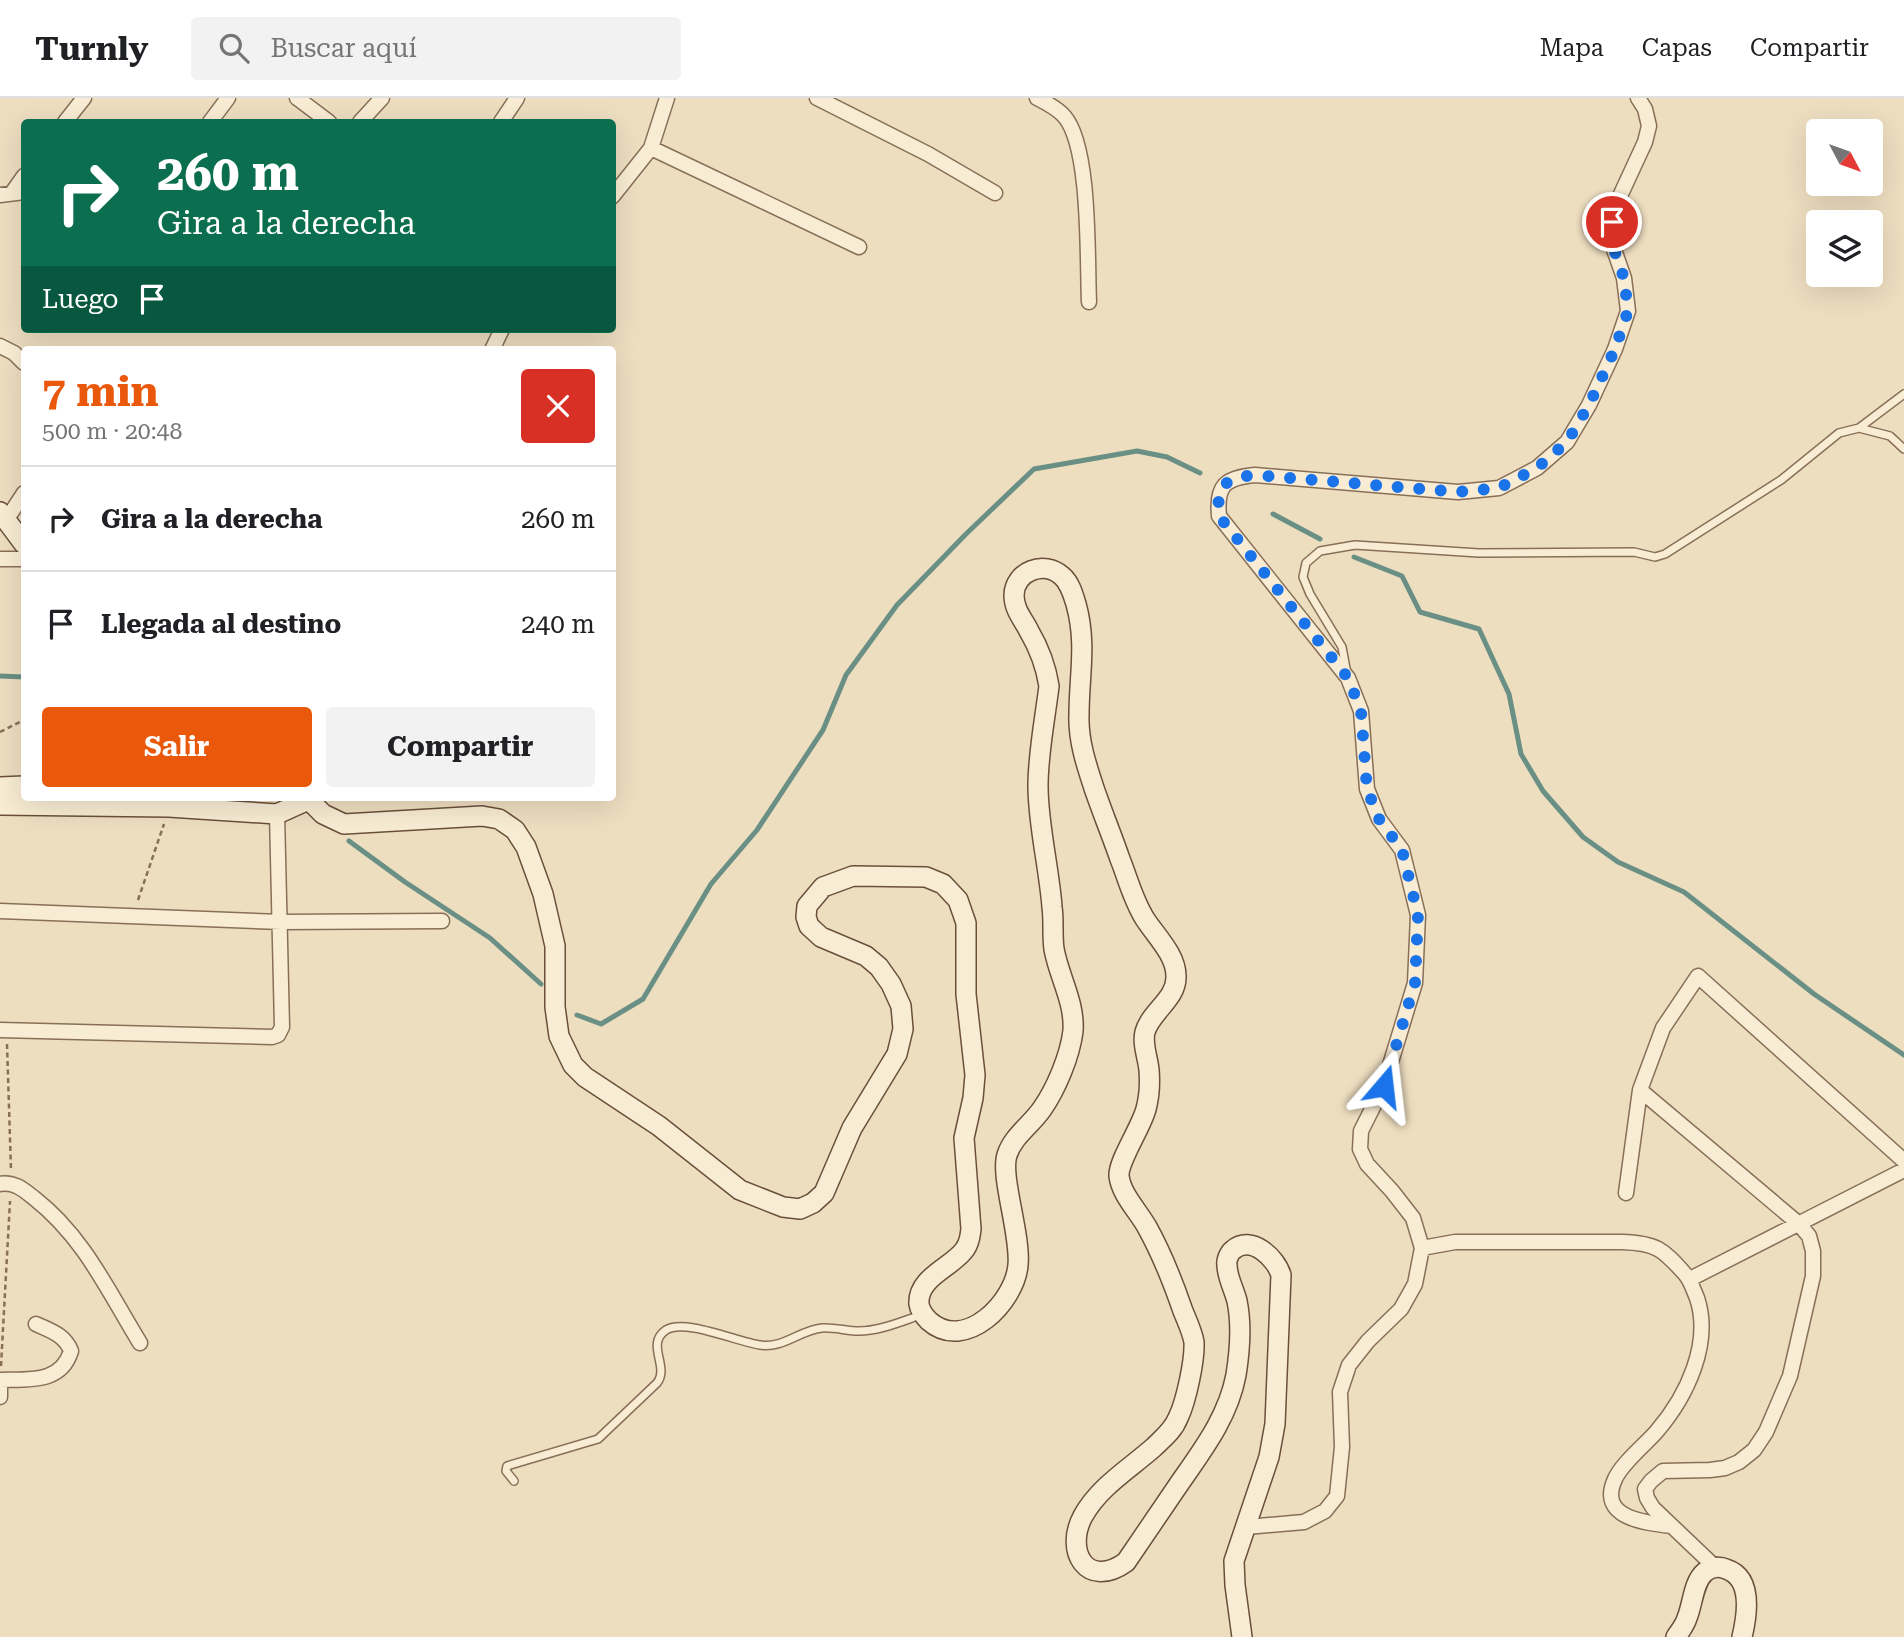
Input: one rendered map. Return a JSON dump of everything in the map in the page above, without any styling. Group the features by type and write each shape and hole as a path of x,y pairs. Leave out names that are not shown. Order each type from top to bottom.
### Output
{"street":[{"path":"67,119 84,98"},
{"path":"211,119 228,98"},
{"path":"297,98 325,119"},
{"path":"363,119 382,98"},
{"path":"503,119 517,98"},
{"path":"616,192 651,148 667,98"},
{"path":"817,98 928,154 995,193"},
{"path":"1037,98 1064,116 1076,138 1083,179 1089,302"},
{"path":"1246,1527 1304,1522 1325,1511 1337,1496 1342,1447 1340,1392 1349,1366 1368,1341 1401,1309 1415,1284 1422,1248 1413,1218 1367,1164 1360,1149 1360,1131 1384,1086 1415,983 1418,915 1402,850 1379,819 1367,789 1361,711 1348,678 1219,516 1217,498 1225,485 1236,477 1255,475 1458,492 1499,488 1537,468 1567,442 1605,372 1628,311 1624,278 1610,238 1615,207 1645,142 1649,126 1645,109 1638,98"},
{"path":"651,148 859,247"},
{"path":"0,346 21,360"},
{"path":"21,496 3,516 21,540"},
{"path":"0,559 21,559"},
{"path":"308,801 323,814 344,824 482,816 499,819 515,830 527,847 543,894 555,946 555,1007 559,1036 573,1065 593,1083 659,1126 740,1190 783,1207 800,1209 813,1203 824,1193 852,1128 897,1054 903,1029 901,1006 885,975 866,956 815,932 806,917 807,906 823,887 853,876 926,877 943,884 957,900 965,923 966,994 975,1075 964,1138 971,1229 970,1241 964,1251 935,1274 924,1287 918,1301 922,1314 932,1324 948,1331 972,1328 996,1312 1012,1290 1018,1252 1016,1225 1004,1164 1016,1139 1042,1109 1067,1061 1073,1031 1072,1005 1062,981 1054,947 1038,787 1049,686 1046,669 1029,630 1016,610 1014,597 1016,583 1035,568 1048,568 1060,574 1069,584 1080,621 1083,665 1079,719 1081,744 1094,790 1134,898 1173,962 1176,975 1174,989 1150,1021 1144,1034 1150,1073 1147,1107 1137,1135 1120,1167 1119,1177 1124,1191 1160,1253 1194,1339 1194,1359 1178,1418 1170,1432 1108,1485 1084,1515 1076,1542 1079,1556 1092,1570 1103,1573 1115,1570 1126,1562 1212,1437 1232,1395 1241,1347 1237,1303 1226,1266 1233,1250 1245,1245 1259,1248 1278,1264 1281,1275 1275,1424 1269,1457 1234,1562 1242,1637"},
{"path":"0,786 21,786"},
{"path":"0,804 169,807 277,814 302,801"},
{"path":"3,1030 272,1037 278,1035 282,1027 277,814"},
{"path":"0,911 281,922 442,921"},
{"path":"1626,1193 1640,1090 1663,1028 1698,976 1904,1161"},
{"path":"1640,1090 1799,1224 1809,1236 1813,1251 1813,1276 1790,1376 1771,1420 1754,1450 1739,1462 1725,1468 1664,1471 1645,1489 1653,1508 1715,1567 1728,1569 1739,1578 1747,1595 1748,1615 1742,1637"},
{"path":"1690,1279 1904,1170"},
{"path":"6,1184 25,1191 57,1216 74,1236 140,1343"},
{"path":"1422,1248 1455,1242 1642,1242 1665,1251 1690,1279 1702,1315 1699,1358 1681,1395 1660,1428 1616,1476 1612,1501 1617,1510 1630,1519 1646,1524 1672,1526"},
{"path":"0,1397 0,1380 47,1378 60,1371 68,1362 71,1351 67,1342 60,1335 36,1325"},
{"path":"1676,1637 1686,1621 1697,1583 1705,1572 1715,1567"}],"lane":[{"path":"1348,678 1342,647 1310,594 1303,577 1306,563 1320,551 1354,545 1479,553 1634,552 1655,557 1665,554 1781,481 1839,433 1859,428 1904,394"},
{"path":"1859,428 1890,436 1904,449"},
{"path":"514,1481 506,1471 507,1466 598,1439 640,1400 662,1378 658,1341 661,1334 668,1329 676,1326 690,1328 770,1346 823,1328 872,1330 922,1314"}],"path":[{"path":"0,732 21,722"},
{"path":"133,916 169,807"},
{"path":"0,1380 6,1184 3,1030"}],"waterway":[{"path":"577,1015 601,1024 643,999 711,884 757,830 823,730 846,675 897,605 1034,469 1137,451 1167,457 1200,473"},
{"path":"1273,514 1320,539"},
{"path":"1354,557 1402,576 1420,612 1479,629 1509,694 1521,754 1543,791 1583,837 1618,862 1684,892 1814,994 1904,1055"},
{"path":"0,676 21,677"},
{"path":"349,841 490,938 541,984"}],"route":[{"path":"1384,1086 1415,983 1418,915 1402,850 1379,819 1367,789 1361,711 1348,678 1219,516 1217,498 1225,485 1236,477 1255,475 1458,492 1499,488 1537,468 1567,442 1589,405 1615,349 1628,311 1624,278 1610,238 1612,222"}]}
